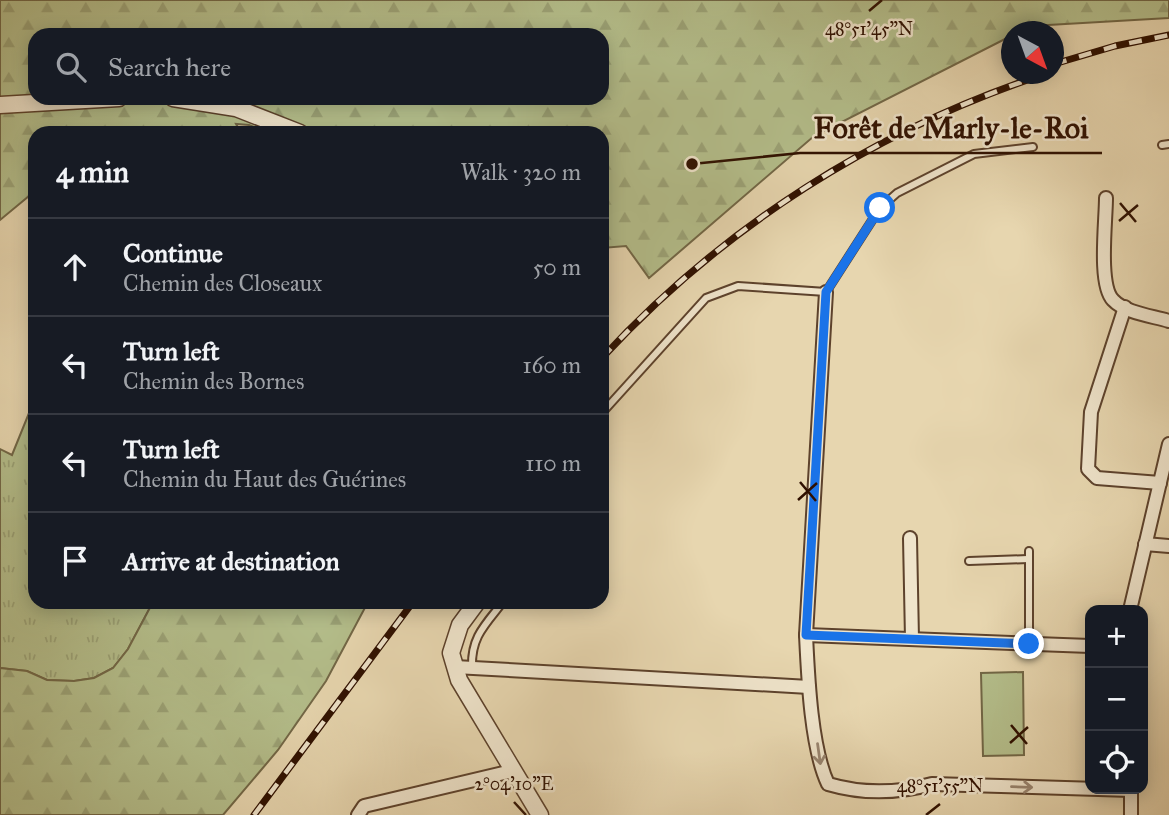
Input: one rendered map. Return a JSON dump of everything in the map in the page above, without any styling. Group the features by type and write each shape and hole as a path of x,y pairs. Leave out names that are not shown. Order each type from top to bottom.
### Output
{"street":[{"path":"0,105 28,103"},
{"path":"217,105 236,108 282,126"},
{"path":"1106,198 1105,282 1112,300 1169,321"},
{"path":"826,292 806,635 809,687 821,769 828,784 851,790 911,790 932,784 1085,788"},
{"path":"1125,307 1091,412 1088,469 1097,478 1160,483"},
{"path":"1131,605 1169,444"},
{"path":"910,538 912,639"},
{"path":"1145,544 1167,543"},
{"path":"472,609 460,625 451,653 459,680 540,815"},
{"path":"806,635 1085,646"},
{"path":"455,667 809,687"},
{"path":"358,815 364,806 512,771"},
{"path":"1131,794 1131,815"}],"lane":[{"path":"609,405 706,298 738,286 826,292 880,208 897,193 974,155 1033,147"},
{"path":"1028,551 1029,644"},
{"path":"969,561 1028,559"},
{"path":"472,668 471,650 479,633 498,609"}],"green space":[{"path":"0,0 1169,0 1169,18 1064,24 1064,21 1001,21 1001,41 814,136 649,278 626,246 609,247 609,126 28,126 28,197 0,220"},
{"path":"28,415 28,609 149,609 128,649 113,668 94,678 74,681 47,680 27,671 0,668 0,449 12,455"},
{"path":"149,609 364,609 326,681 278,750 223,815 0,815 0,668 27,671 47,680 74,681 94,678 113,668 128,649"},
{"path":"1023,672 1024,755 983,756 981,673"}],"railway":[{"path":"1064,61 1115,46 1169,35"},
{"path":"609,351 698,266 805,188 862,154 921,124 1018,84"},
{"path":"254,815 408,609"}],"place":[{"name":"Forêt de Marly-le-Roi","path":"692,164"}],"route":[{"path":"880,208 826,292 806,635 1029,644"}]}
